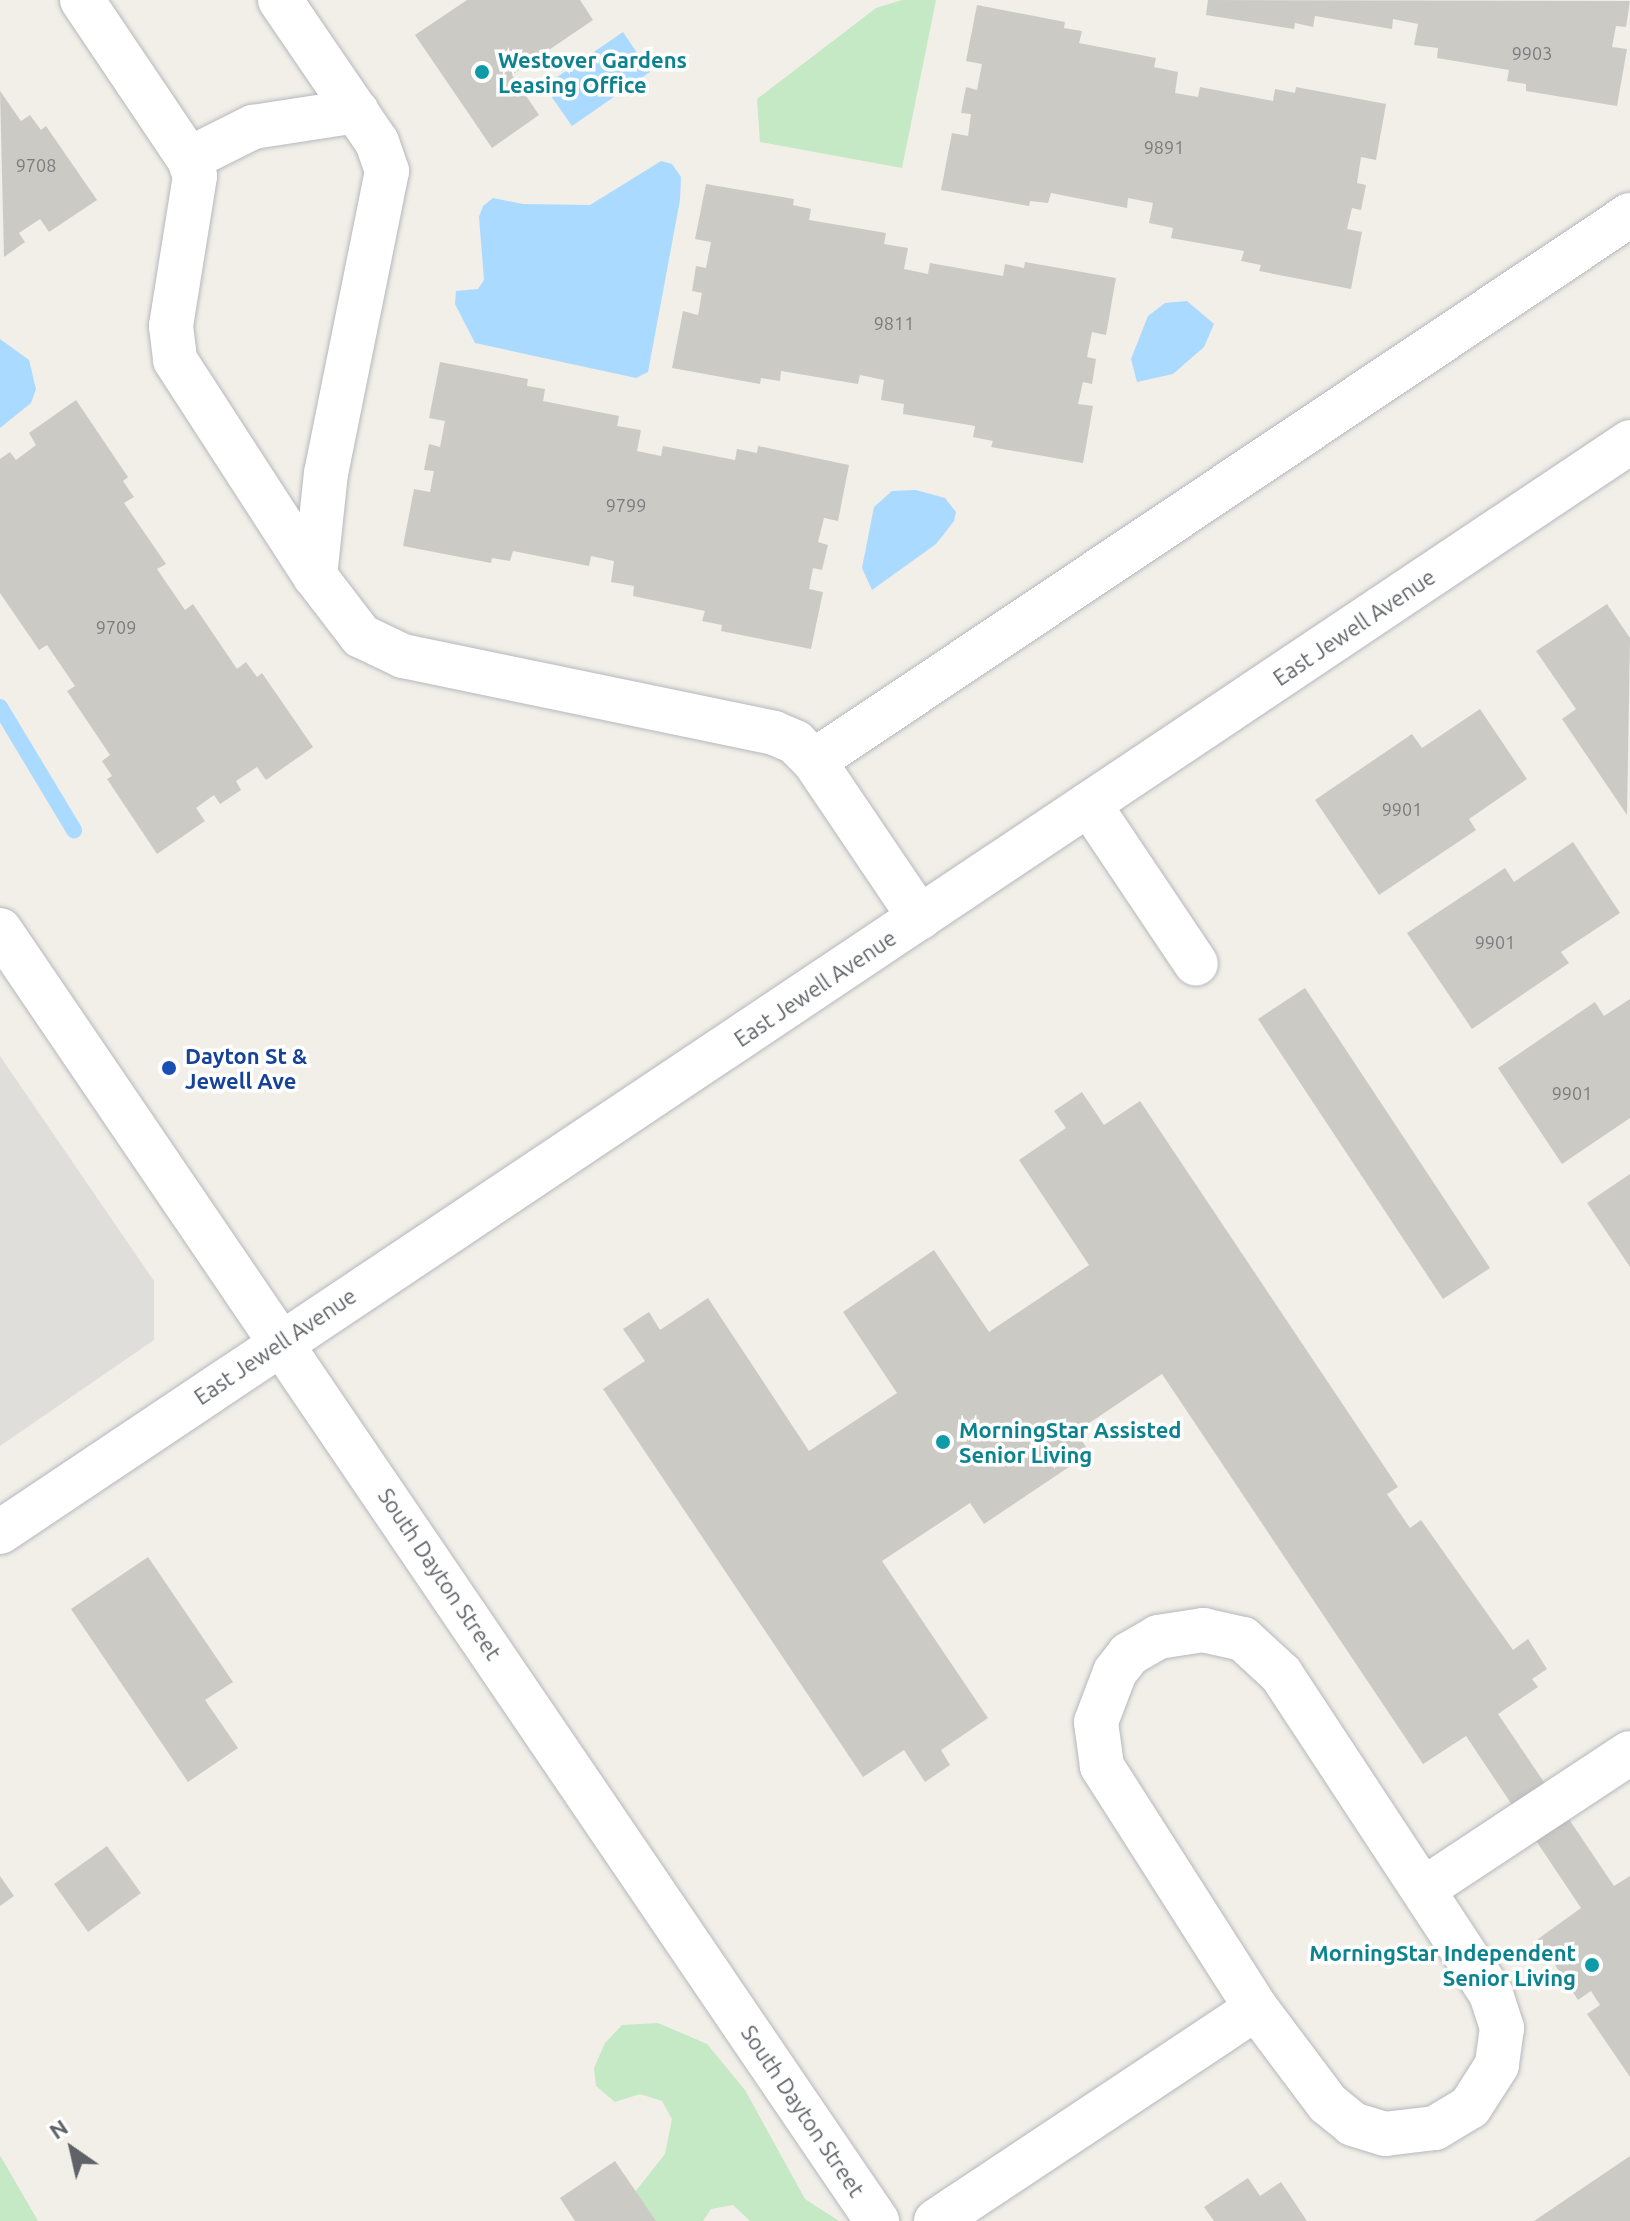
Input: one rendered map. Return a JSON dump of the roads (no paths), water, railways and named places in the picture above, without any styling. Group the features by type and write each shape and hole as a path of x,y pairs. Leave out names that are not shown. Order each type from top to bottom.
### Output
{"street":[{"path":"82,0 189,159 195,181 171,346 186,382 315,576 361,636 385,651 774,733 795,742 814,761 920,918"},
{"path":"280,0 382,151 387,181 326,473 315,576"},
{"path":"189,159 253,127 357,111"},
{"path":"814,761 1630,215"},
{"name":"East Jewell Avenue","path":"0,1532 1630,442"},
{"path":"1089,804 1196,964"},
{"name":"South Dayton Street","path":"0,930 877,2221"},
{"path":"1192,1629 1226,1634 1260,1651 1293,1689 1480,1972 1502,2028 1489,2084 1460,2116 1425,2132 1400,2135 1353,2124 1313,2087 1256,2008 1113,1789 1097,1754 1097,1708 1129,1654 1158,1637 1192,1629"},
{"path":"1425,1888 1630,1753"},
{"path":"936,2221 1256,2008"}],"water":[{"path":"623,32 650,72 572,126 544,86"},
{"path":"661,161 672,164 681,177 680,200 648,372 636,378 475,343 455,304 456,291 478,289 484,280 479,217 483,206 493,198 523,204 590,205"},
{"path":"1187,301 1214,324 1204,347 1173,374 1137,382 1131,359 1148,316 1165,303"},
{"path":"0,339 29,360 36,389 31,403 0,428"},
{"path":"916,490 945,498 956,512 954,521 936,544 872,590 862,568 874,507 892,491"}],"waterway":[{"path":"0,707 74,830"}],"place":[{"name":"Westover Gardens Leasing Office","path":"482,72"},
{"name":"Dayton St & Jewell Ave","path":"169,1068"},
{"name":"MorningStar Assisted Senior Living","path":"943,1442"},
{"name":"MorningStar Independent Senior Living","path":"1592,1965"}]}
